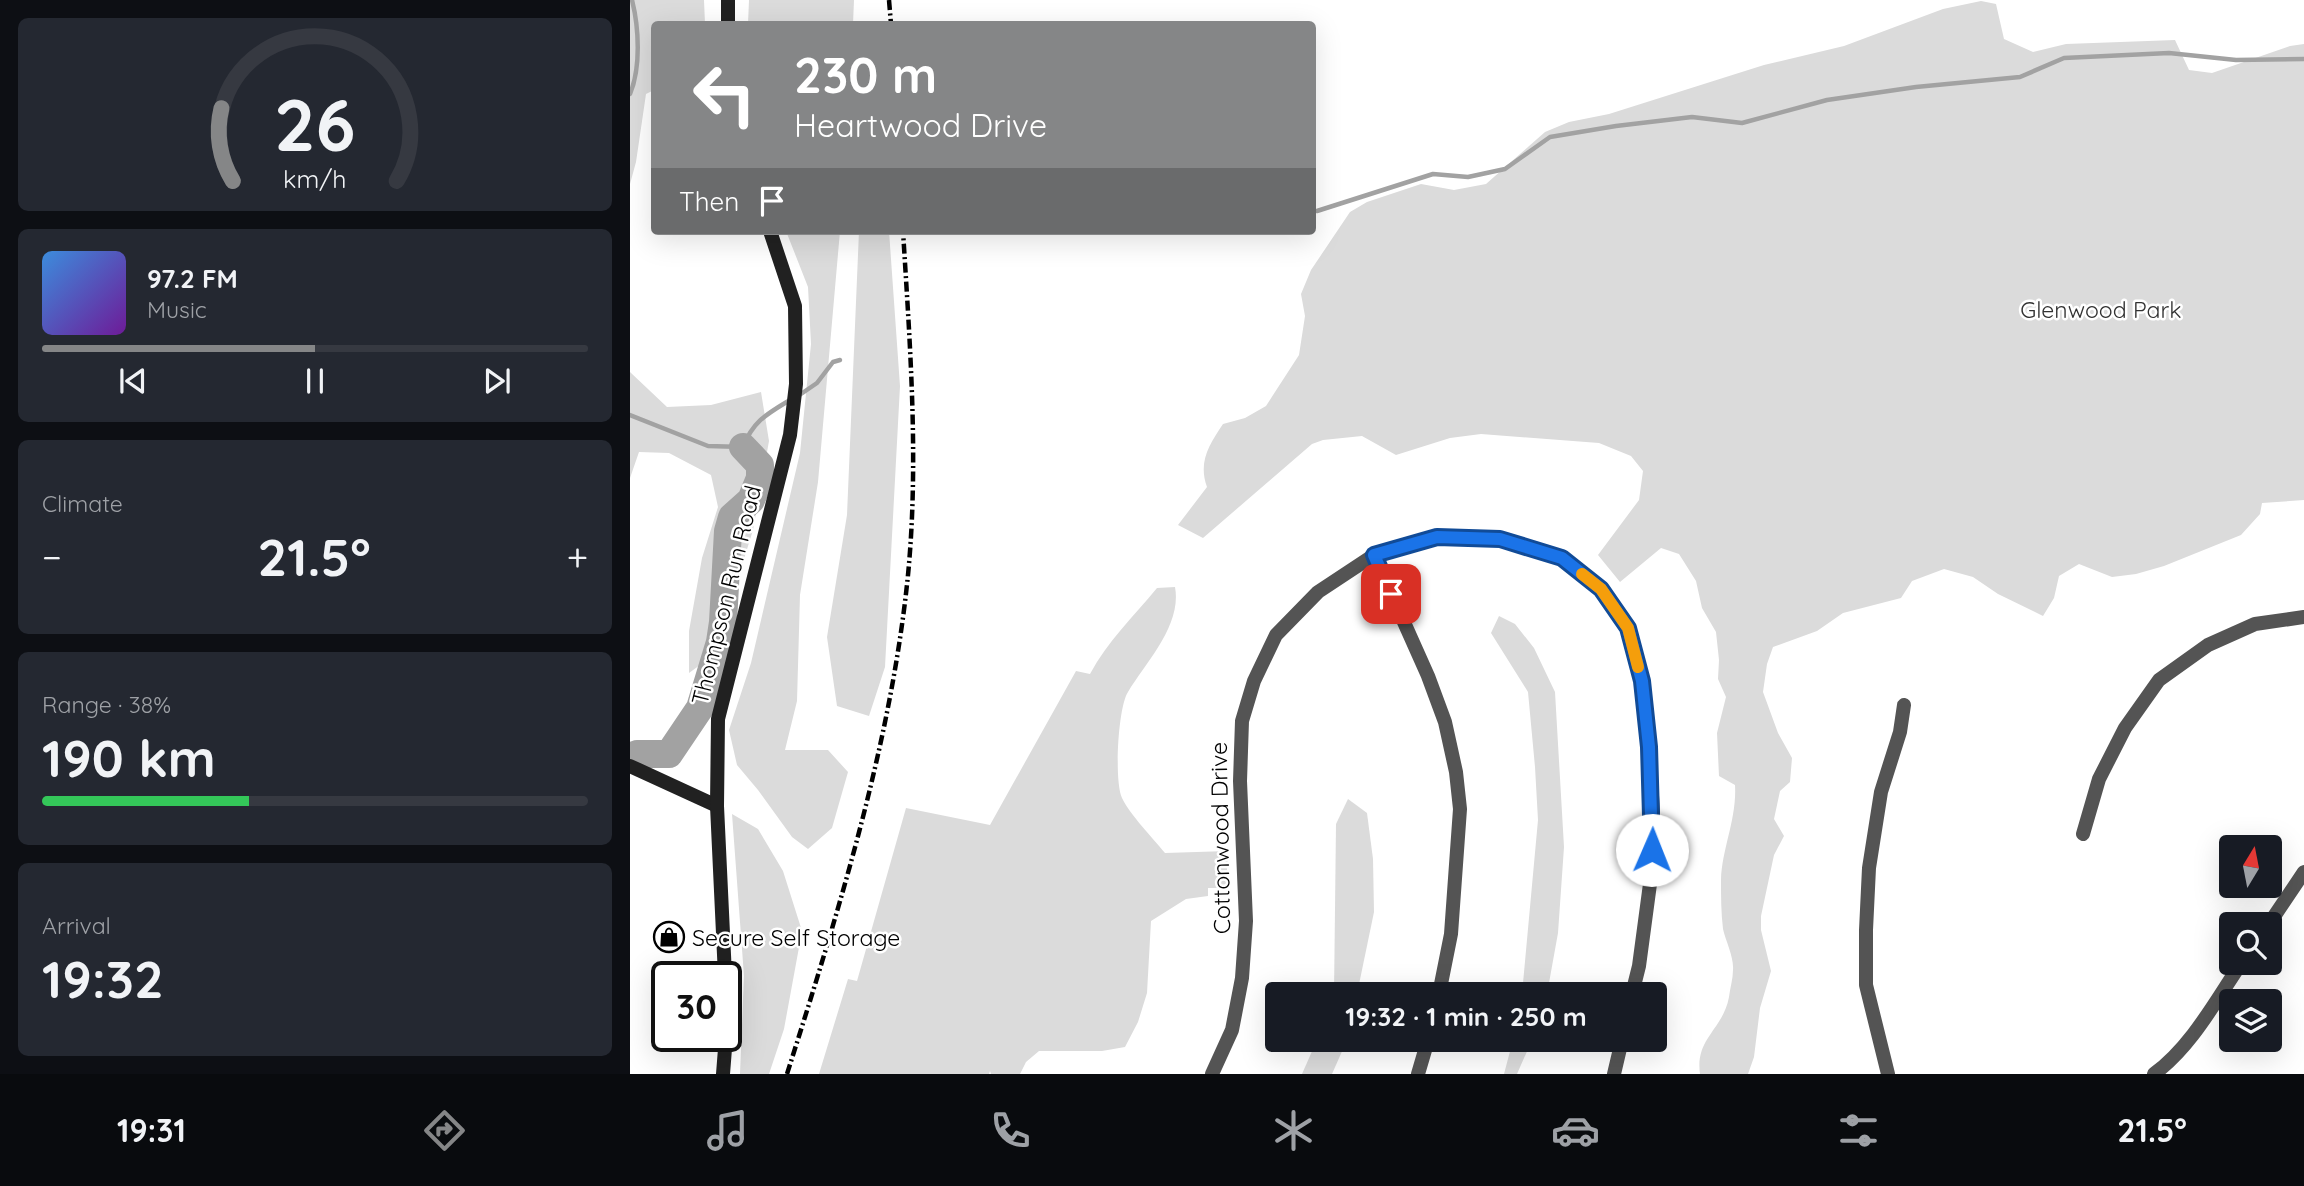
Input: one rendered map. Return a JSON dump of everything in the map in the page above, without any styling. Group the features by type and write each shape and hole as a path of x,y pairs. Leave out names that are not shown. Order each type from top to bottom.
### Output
{"street":[{"path":"727,21 728,0"},
{"name":"Thompson Run Road","path":"724,961 717,806 718,719 793,419 796,384 795,306 771,235"},
{"name":"Cottonwood Drive","path":"1212,1074 1232,1030 1242,978 1246,921 1240,781 1242,721 1254,681 1276,635 1318,592 1374,555 1437,537 1500,539 1562,558 1601,589 1628,628 1642,681 1653,812 1652,869 1635,982"},
{"path":"1374,555 1428,676 1445,722 1456,772 1460,809 1451,934 1441,982"},
{"path":"2083,834 2099,779 2124,728 2160,680 2208,645 2255,624 2304,617"},
{"path":"1888,1074 1866,985 1866,930 1869,868 1881,792 1900,732 1904,705"},
{"path":"634,768 717,806"},
{"path":"2277,912 2304,873"},
{"path":"2154,1074 2166,1065 2192,1034 2233,975"},
{"path":"723,1074 725,1052"},
{"path":"1418,1074 1424,1052"},
{"path":"1614,1074 1619,1052"}],"green space":[{"path":"630,0 704,0 705,21 651,21 651,92 646,94 630,184"},
{"path":"749,0 854,0 853,21 748,21"},
{"name":"Glenwood Park","path":"1981,1 1996,4 2004,39 2033,52 2066,44 2175,40 2189,70 2212,73 2290,46 2304,44 2304,500 2262,503 2260,514 2241,535 2164,566 2136,574 2112,577 2079,564 2059,576 2054,598 2043,616 1998,594 1973,577 1944,569 1912,581 1901,598 1843,613 1817,631 1773,647 1767,664 1763,692 1778,733 1792,758 1790,782 1780,791 1774,819 1784,836 1774,855 1761,916 1761,930 1771,971 1760,1008 1754,1057 1748,1074 1700,1074 1702,1051 1726,1008 1733,973 1723,929 1721,904 1722,868 1735,798 1735,785 1719,776 1717,733 1726,697 1718,679 1716,632 1702,608 1696,581 1679,554 1661,548 1620,582 1598,555 1639,500 1643,471 1631,456 1599,443 1481,434 1450,438 1396,455 1362,436 1323,440 1312,444 1203,538 1178,525 1207,487 1204,470 1206,454 1223,424 1245,418 1266,406 1299,355 1305,316 1301,294 1311,270 1350,212 1367,202 1421,184 1454,190 1486,184 1545,132 1569,122 1609,114 1764,65 1844,46 1943,9"},
{"path":"788,235 840,235 818,482 800,595 797,701 785,750 828,750 848,772 832,828 808,849 792,837 737,765 729,730 751,663 800,453 811,344 808,287"},
{"path":"859,235 889,235 900,386 885,667 869,716 837,706 827,637 847,515"},
{"path":"630,372 667,407 711,405 761,392 769,441 753,530 739,575 700,665 689,673 689,631 702,558 718,507 711,475 669,453 639,452 630,478"},
{"path":"1175,587 1176,601 1168,629 1125,700 1118,744 1120,789 1131,812 1165,853 1228,851 1226,888 1208,888 1208,896 1186,899 1151,921 1147,993 1138,1022 1125,1047 1102,1051 1039,1051 1026,1062 1020,1074 991,1074 990,1071 989,1074 819,1074 848,979 857,981 906,808 990,825 1076,671 1090,674 1113,640 1157,588"},
{"path":"1499,616 1515,624 1534,648 1555,692 1564,847 1558,933 1549,982 1523,982 1538,820 1528,692 1491,633"},
{"path":"1348,799 1367,813 1373,859 1374,912 1359,982 1334,982 1336,824"},
{"path":"732,814 758,829 783,871 802,931 784,1029 769,1074 740,1074 744,976"},
{"path":"1312,1052 1342,1052 1332,1074 1302,1074"},
{"path":"1510,1052 1527,1052 1517,1074 1504,1074"}],"waterway":[{"path":"630,94 636,72 638,47 632,0"},
{"path":"1317,211 1433,174 1468,177 1505,169 1550,137 1616,126 1692,117 1742,123 1827,100 1916,87 2020,77 2064,58 2169,53 2236,60 2304,59"},
{"path":"798,396 817,383 833,362 840,360"},
{"path":"630,415 708,446 743,447 756,424 790,400"},
{"path":"630,757 637,754 669,754 700,708 720,642 728,531 732,517 751,500 760,478 760,465 743,447"}],"railway":[{"path":"889,0 891,21"},
{"path":"787,1074 860,828 876,765 900,638 908,575 913,489 912,403 903,235"}],"slow traffic":[{"path":"1582,574 1601,589 1628,628 1638,667"}],"place":[{"name":"Secure Self Storage","path":"669,937"}],"route":[{"path":"1391,594 1374,555 1437,537 1500,539 1562,558 1601,589 1628,628 1642,681 1653,812 1652,850"}]}
